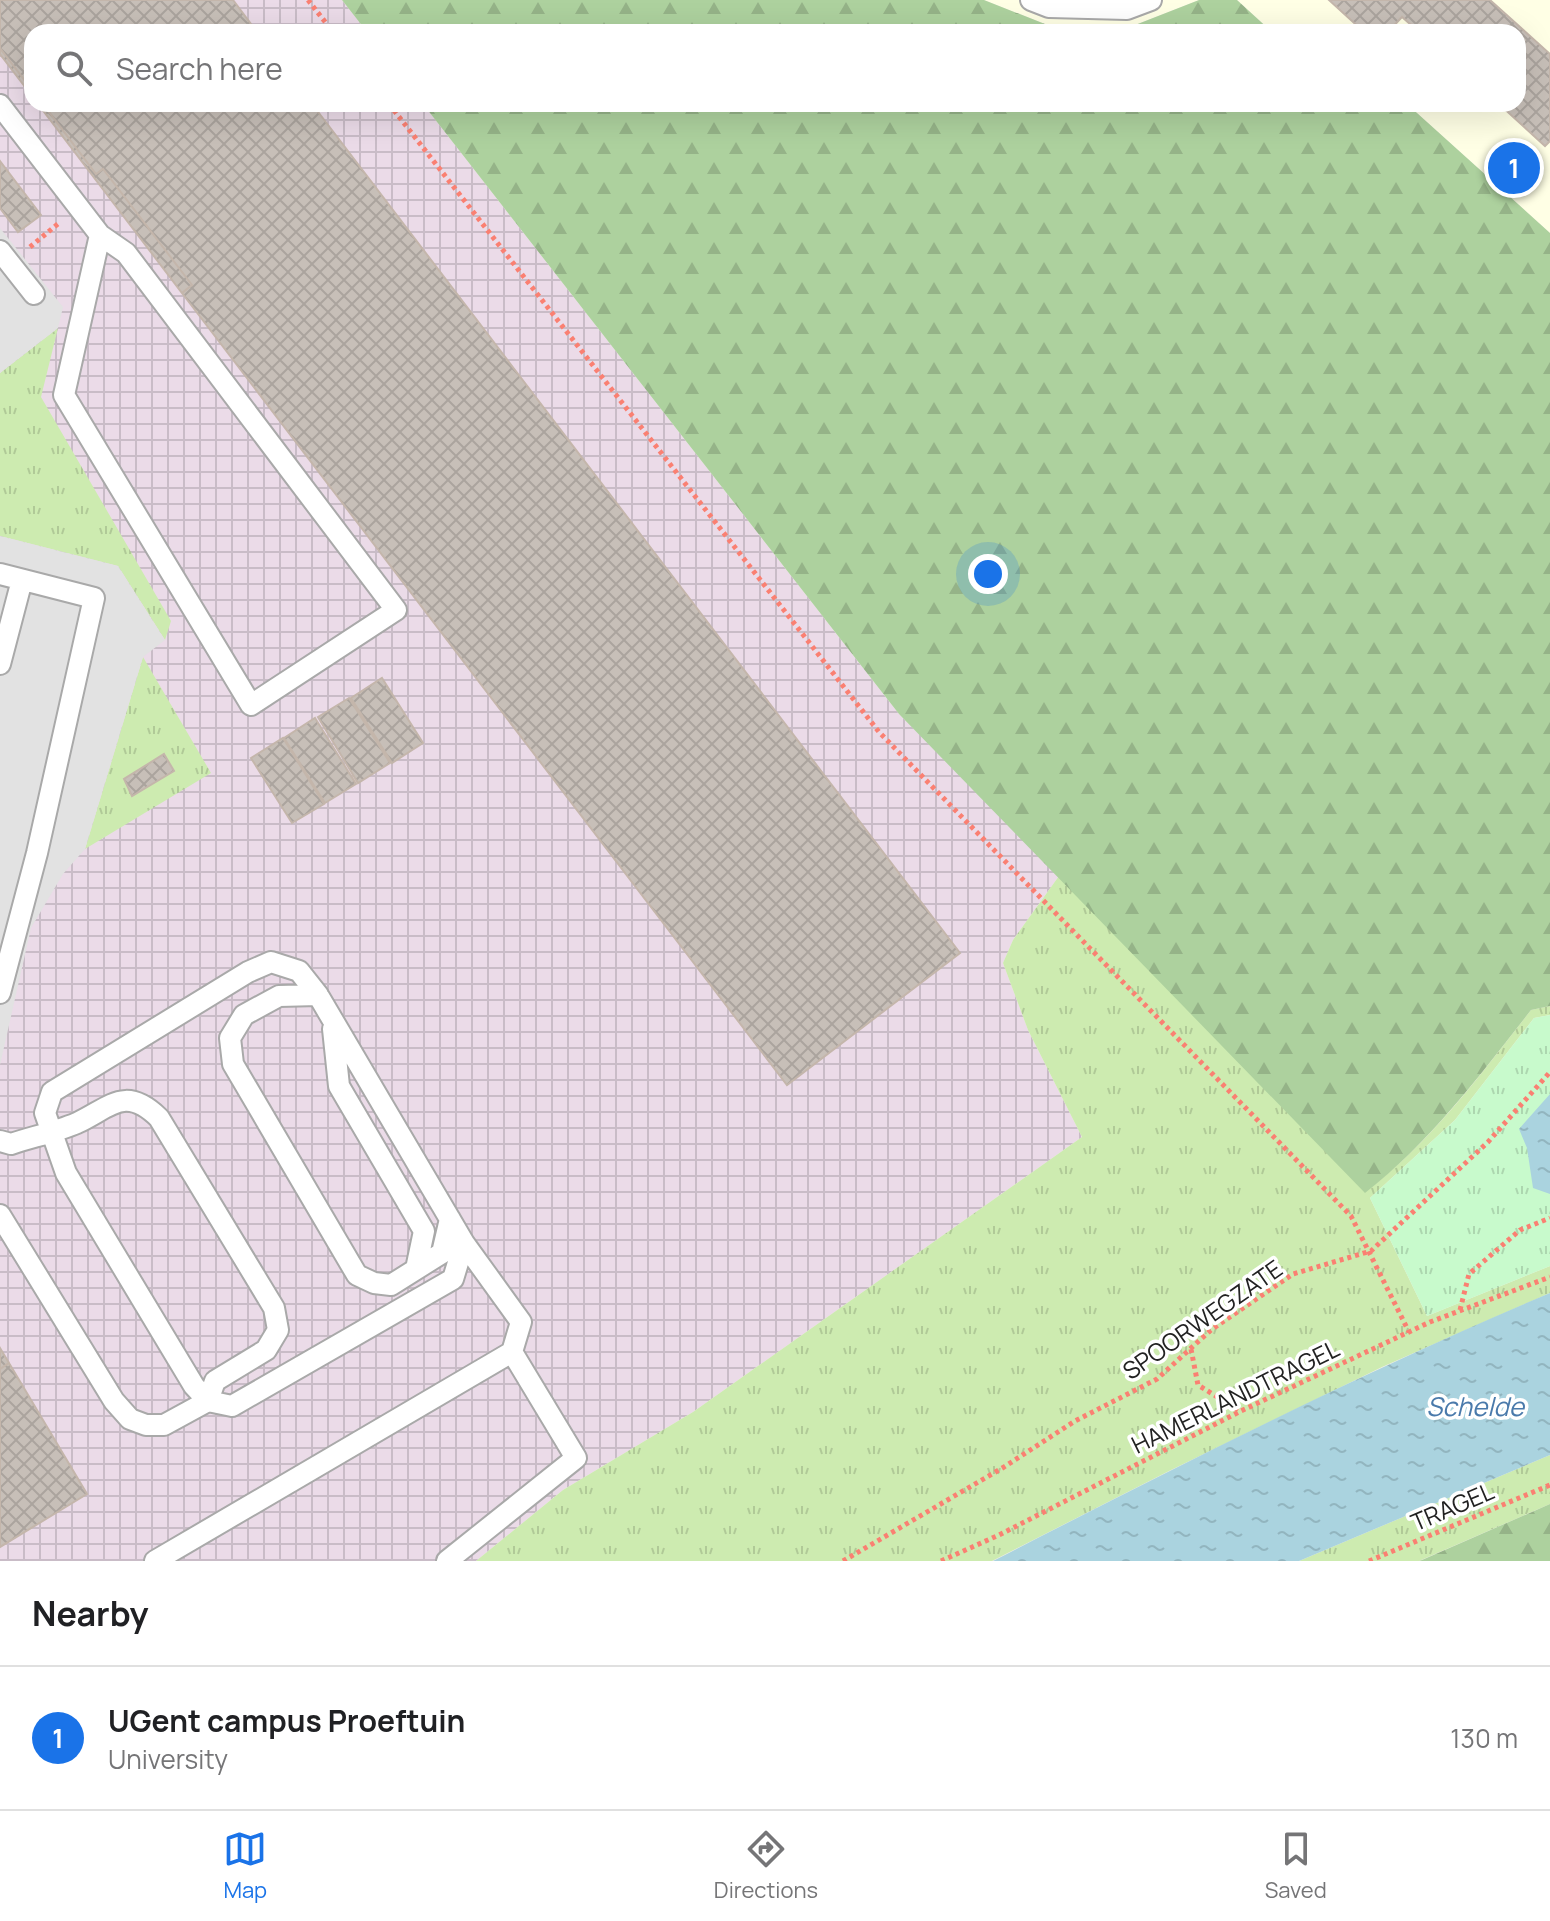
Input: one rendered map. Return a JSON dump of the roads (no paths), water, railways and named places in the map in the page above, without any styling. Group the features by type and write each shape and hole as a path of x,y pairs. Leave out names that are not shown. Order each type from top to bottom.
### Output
{"lane":[{"path":"1031,0 1049,7 1127,9 1151,0"},
{"path":"0,105 100,235 126,253 396,610 251,705 64,395 100,235"},
{"path":"5,258 34,294"},
{"path":"0,574 94,598 37,853 0,993"},
{"path":"0,664 22,580"},
{"path":"155,1561 512,1352 521,1322 464,1243 318,995 299,971 271,962 248,972 52,1092 45,1113 66,1173 194,1386 208,1401 232,1406 453,1279 464,1243"},
{"path":"318,995 279,996 244,1015 230,1038 233,1064 357,1275 374,1283 391,1285 442,1253 450,1219"},
{"path":"333,1021 339,1086 424,1231 416,1269"},
{"path":"0,1141 11,1144 76,1123 104,1107 126,1100 144,1104 159,1118 274,1308 278,1330 266,1350 215,1381 208,1401 164,1425 146,1425 130,1419 114,1401 0,1215"},
{"path":"447,1561 576,1458 512,1352"}],"water":[{"path":"1550,1094 1550,1194 1533,1188 1527,1148 1519,1129"},
{"name":"Schelde","path":"1550,1293 1550,1455 1299,1561 993,1561 1339,1388"}],"place":[{"name":"UGent campus Proeftuin","path":"1514,168"}]}
